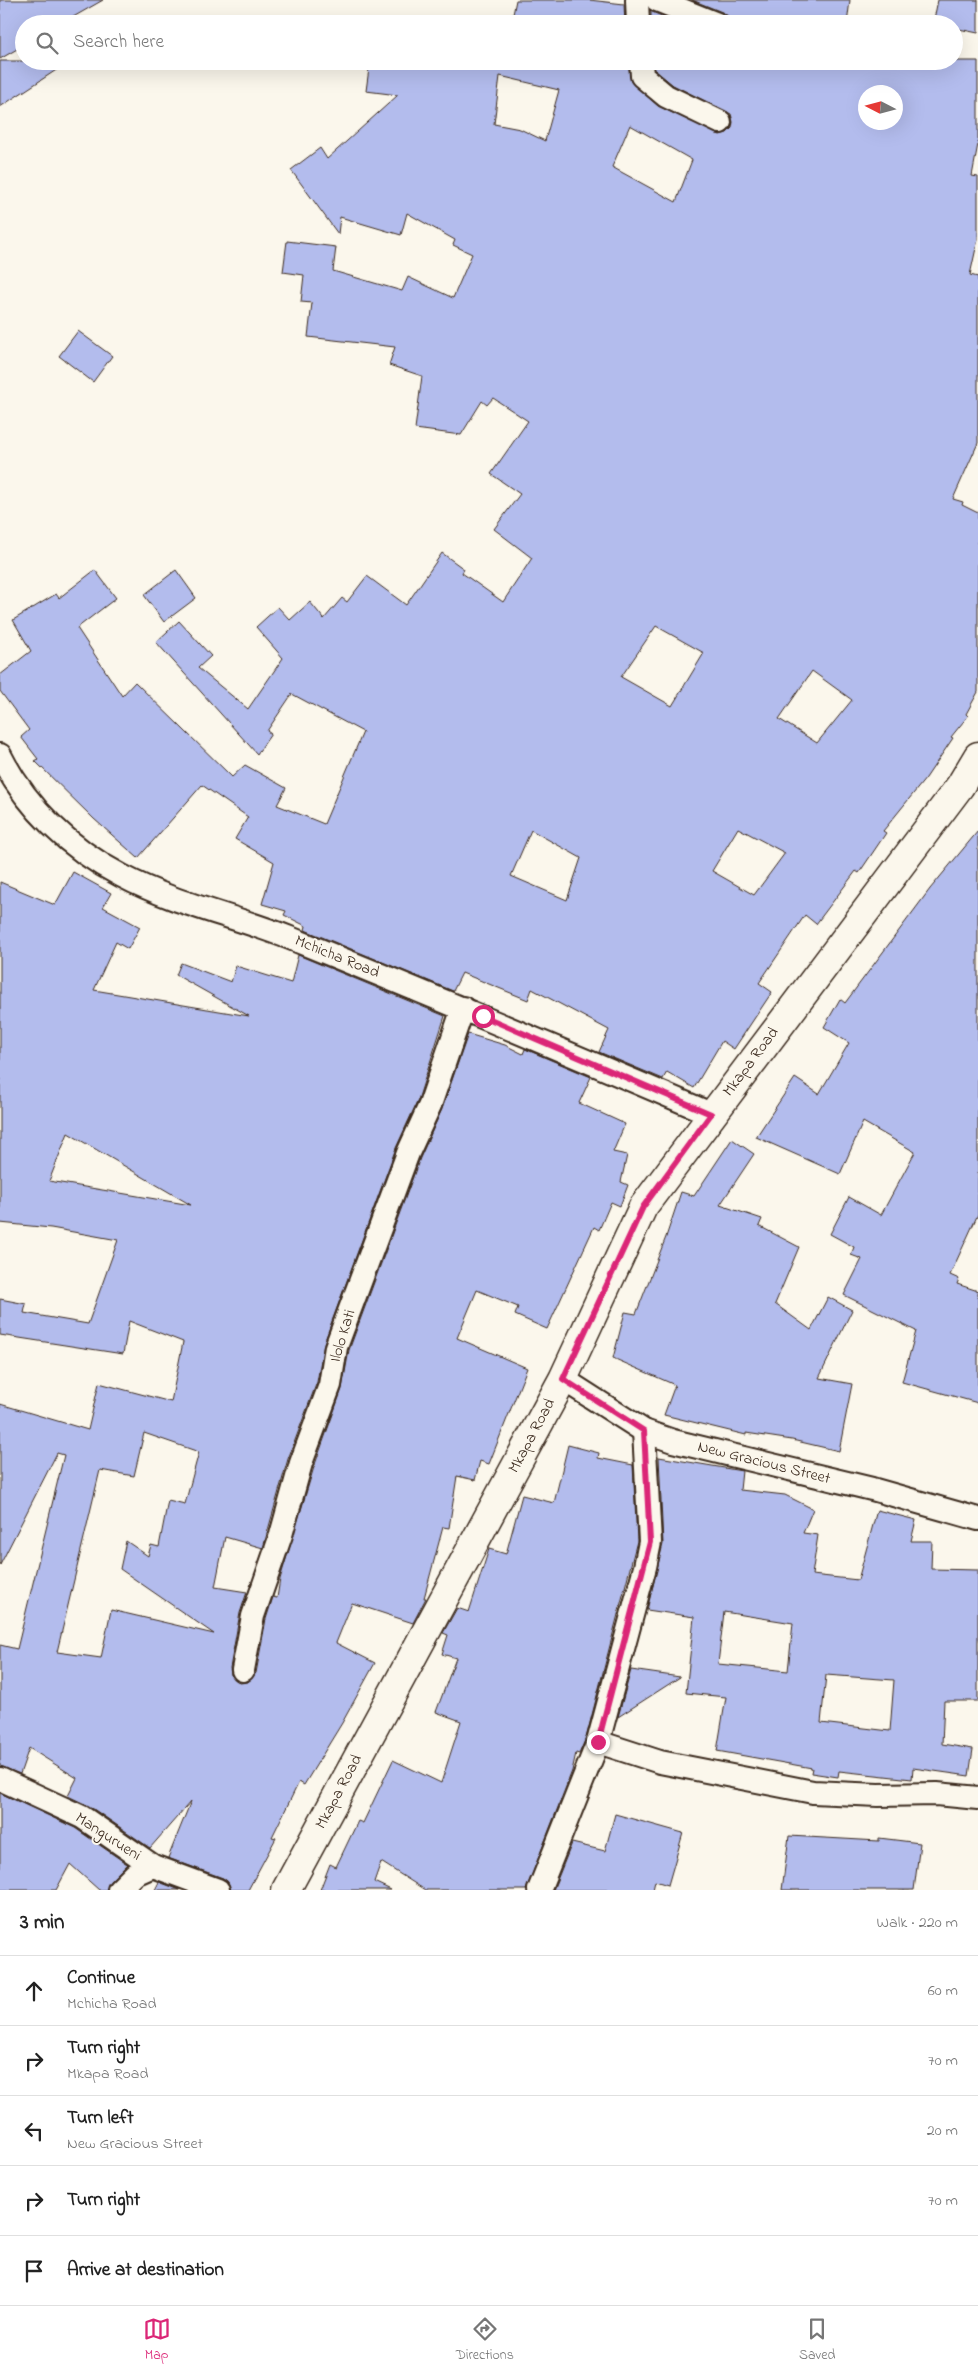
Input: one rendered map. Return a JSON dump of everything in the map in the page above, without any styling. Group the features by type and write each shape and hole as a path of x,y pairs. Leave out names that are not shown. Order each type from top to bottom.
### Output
{"street":[{"path":"637,0 638,15"},
{"path":"657,0 694,15"},
{"path":"642,70 642,76 666,96 720,122"},
{"name":"Mchicha Road","path":"0,754 10,776 34,809 67,840 121,876 186,903 281,934 463,1008 711,1114"},
{"name":"Mkapa Road","path":"286,1890 563,1379 643,1207 711,1114 960,786 978,756"},
{"name":"Ilolo Kati","path":"243,1670 253,1616 281,1535 300,1463 330,1385 336,1347 408,1153 430,1105 463,1008"},
{"name":"New Gracious Street","path":"563,1379 644,1431 673,1441 872,1489 978,1519"},
{"path":"539,1890 598,1742 650,1542 644,1431"},
{"path":"598,1742 660,1762 813,1792 878,1796 936,1794 978,1798"},
{"name":"Mangurueni","path":"0,1779 82,1818 153,1866 218,1890"},
{"path":"119,1890 135,1874 153,1866"}],"building":[{"path":"0,0 103,0 77,15 15,15 15,50 0,59"},
{"path":"516,0 589,0 624,4 625,15 513,15"},
{"path":"692,0 850,0 848,15 726,15"},
{"path":"938,0 978,0 978,33 963,30 963,15 935,15"},
{"path":"0,61 15,61 15,70 56,70 0,107"},
{"path":"963,61 978,61 978,144 972,176 978,177 978,239 970,275 978,277 978,443 953,499 963,502 962,505 978,513 978,692 966,714 968,716 951,737 953,738 926,778 883,831 886,833 859,873 856,871 816,924 805,915 759,983 772,992 734,1049 722,1041 694,1088 667,1072 663,1079 599,1052 609,1030 532,989 528,1000 462,973 453,991 305,930 306,926 284,915 286,911 262,904 274,862 235,839 248,817 202,785 138,858 94,819 35,761 38,759 21,737 29,730 0,691 0,675 31,651 13,620 56,594 59,598 95,570 116,598 77,628 122,696 135,682 232,777 245,765 286,788 277,805 324,824 363,732 292,694 267,731 271,734 257,754 156,642 179,621 211,656 198,668 248,709 283,658 256,627 278,607 290,620 310,602 324,619 342,598 347,602 367,576 406,605 442,553 464,569 462,573 503,602 532,558 494,529 520,494 491,474 528,421 493,398 487,405 482,401 461,435 415,429 422,376 389,365 395,347 308,337 312,303 301,302 304,275 283,272 287,241 336,247 333,271 402,291 408,277 453,298 472,254 453,245 455,240 407,213 401,235 340,217 338,234 291,170 320,148 327,159 398,95 366,91 369,70 629,70 631,82 658,106 720,135 727,133 732,128 731,114 673,85 655,70 963,70","holes":["500,76 559,90 545,141 520,129 494,124","630,125 692,160 676,202 612,167","656,626 704,653 672,706 621,677","812,671 852,700 817,743 779,719","738,828 785,853 754,895 712,871","531,830 581,858 567,900 511,876"]},
{"path":"78,331 112,356 93,382 59,356"},
{"path":"176,570 196,598 164,622 144,595"},
{"path":"978,831 978,1214 950,1275 959,1279 957,1284 978,1291 978,1403 902,1382 916,1331 844,1295 862,1259 851,1255 854,1247 830,1234 849,1197 881,1215 915,1152 863,1122 840,1174 756,1137 795,1078 819,1094 849,1043 824,1027 840,999 845,1003 930,889"},
{"path":"73,872 111,893 103,907 140,927 128,949 116,942 94,990 249,1016 176,975 181,963 231,982 236,966 291,983 298,955 445,1016 418,1100 396,1148 324,1343 317,1382 288,1459 263,1548 225,1537 215,1587 247,1592 240,1613 230,1668 231,1675 240,1683 248,1682 256,1673 266,1619 273,1597 277,1598 280,1579 314,1467 342,1389 349,1350 420,1158 442,1109 468,1034 505,1045 523,1054 525,1049 591,1077 579,1103 625,1124 613,1152 627,1155 621,1182 628,1185 620,1206 611,1202 599,1230 594,1227 547,1329 515,1315 518,1307 477,1290 457,1338 527,1368 489,1464 480,1461 475,1480 457,1476 449,1528 443,1527 424,1598 426,1598 413,1623 352,1603 336,1643 375,1663 342,1723 304,1785 299,1782 272,1837 276,1838 248,1890 231,1890 228,1882 223,1878 168,1858 191,1801 150,1848 89,1806 68,1796 77,1778 29,1748 20,1774 0,1766 0,1645 17,1649 64,1455 57,1453 0,1565 0,1404 88,1430 99,1383 171,1402 183,1342 129,1321 123,1354 0,1335 0,1299 26,1304 24,1313 88,1324 118,1240 51,1228 0,1223 0,882 55,905","holes":["68,1133 191,1205 49,1181","144,1433 199,1452 185,1504 168,1500 159,1547 151,1545 148,1556 126,1541 120,1569 214,1634 111,1610 101,1658 57,1652 100,1470 134,1476"]},
{"path":"732,1139 754,1154 720,1205 762,1219 759,1226 799,1247 775,1304 811,1330 828,1297 852,1310 819,1378 852,1384 839,1451 792,1440 746,1433 746,1435 664,1415 675,1385 613,1358 625,1312 636,1314 681,1192 694,1196"},
{"path":"568,1445 599,1453 598,1458 633,1465 637,1541 586,1738 579,1754 576,1753 572,1771 526,1890 425,1890 381,1862 374,1882 391,1890 320,1890 330,1864 336,1867 358,1821 363,1823 393,1760 441,1783 461,1721 436,1712 456,1658 442,1654 448,1635 443,1633 457,1608 469,1612 489,1549 506,1554 522,1495 554,1503"},
{"path":"659,1457 742,1471 740,1490 785,1495 813,1509 803,1533 818,1535 812,1575 858,1580 877,1510 916,1520 911,1541 932,1541 931,1569 978,1570 978,1701 944,1701 942,1744 973,1749 969,1776 913,1768 912,1779 839,1771 838,1777 811,1773 812,1768 717,1751 726,1697 686,1693 694,1617 647,1610 663,1544","holes":["724,1612 793,1623 788,1671 718,1664","826,1675 894,1680 890,1731 821,1723"]},
{"path":"631,1670 680,1677 618,1717"},
{"path":"0,1793 75,1828 127,1864 110,1881 106,1890 99,1890 70,1864 56,1890 0,1890"},
{"path":"615,1814 683,1833 668,1885 655,1881 653,1890 553,1890 572,1843 605,1851"},
{"path":"789,1836 879,1841 879,1838 920,1843 914,1890 782,1890"},
{"path":"159,1882 180,1890 155,1890"}],"route":[{"path":"483,1016 711,1114 643,1207 563,1379 644,1431 650,1542 598,1742"}]}
